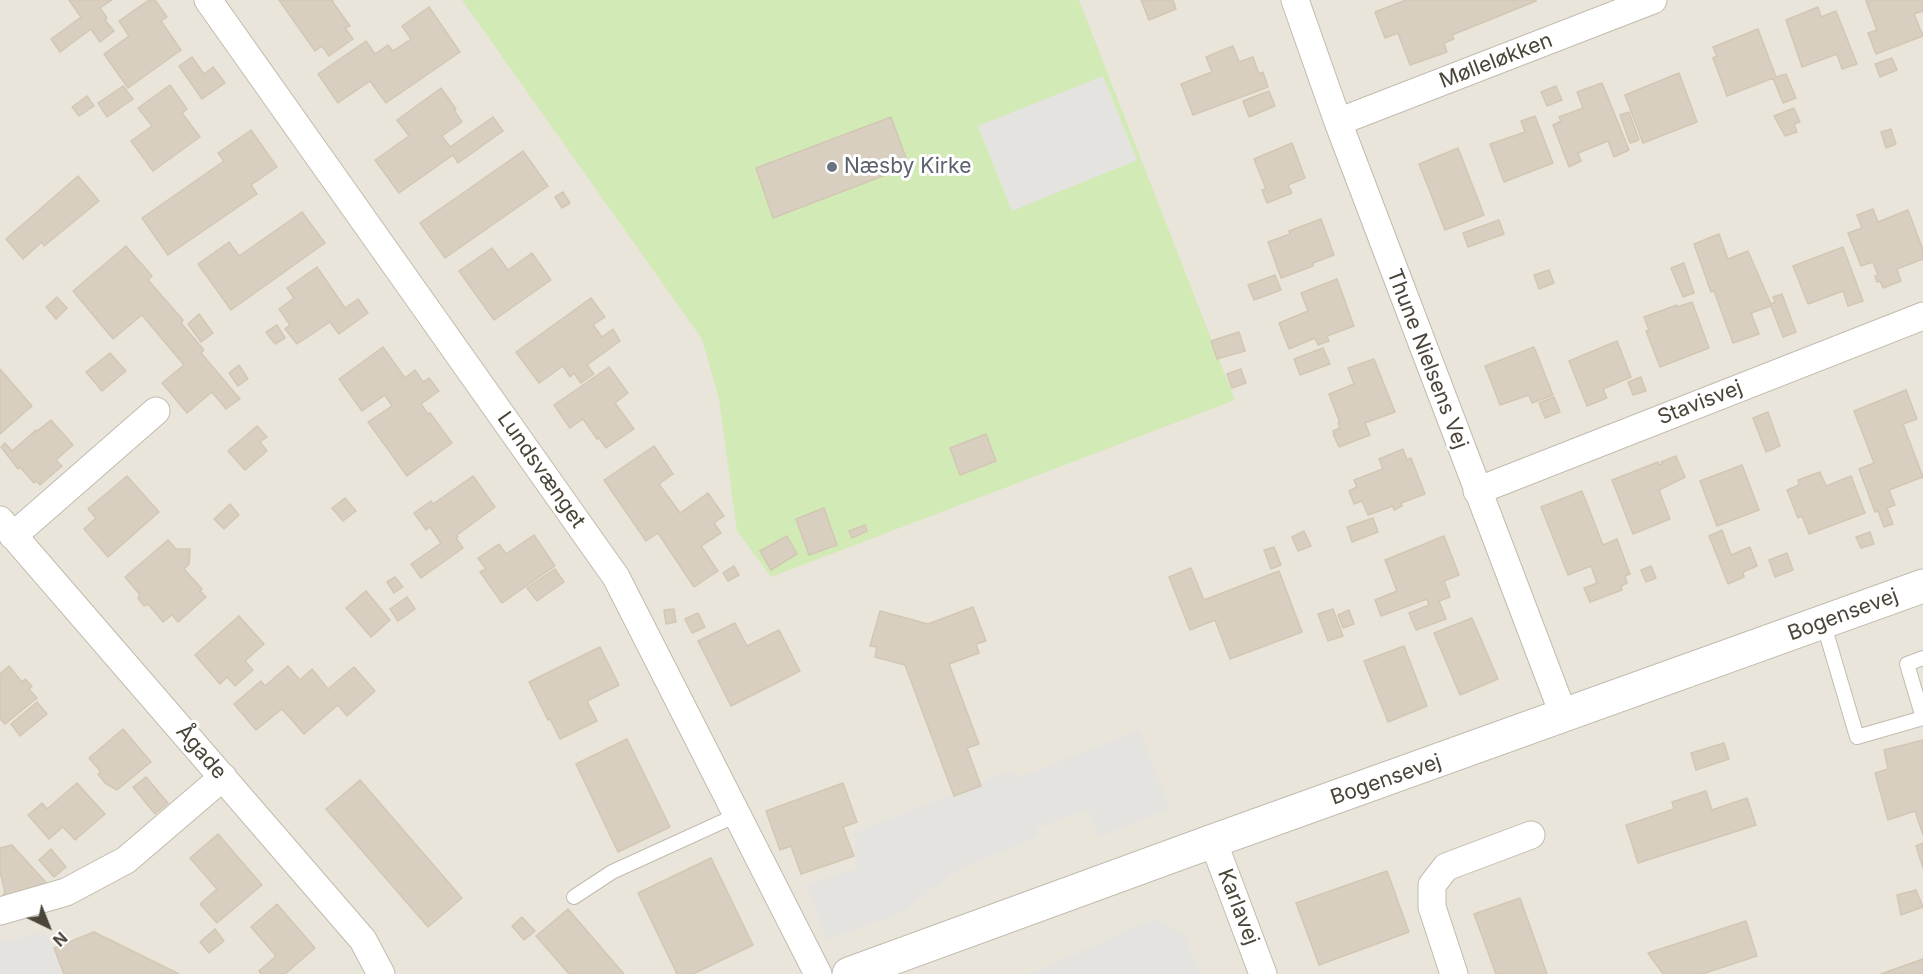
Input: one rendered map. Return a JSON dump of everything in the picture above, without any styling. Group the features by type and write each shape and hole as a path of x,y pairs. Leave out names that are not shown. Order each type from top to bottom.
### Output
{"street":[{"name":"Lundsvænget","path":"208,0 616,577 818,974"},
{"name":"Thune Nielsens Vej","path":"1295,0 1338,122 1564,716"},
{"name":"Mølleløkken","path":"1338,122 1653,0"},
{"name":"Stavisvej","path":"1477,491 1923,316"},
{"name":"Ågade","path":"156,411 7,528 363,940 381,974"},
{"name":"Bogensevej","path":"849,974 1923,586"},
{"path":"0,911 66,892 126,860 223,777"},
{"path":"1454,974 1432,907 1432,885 1446,867 1531,835"},
{"name":"Karlavej","path":"1213,841 1263,974"}],"lane":[{"path":"1823,622 1857,737 1923,718 1907,664 1923,658"},
{"path":"574,897 612,872 737,815"}],"shaded area":[{"path":"0,0 1923,0 1923,974 0,974"},
{"path":"1103,76 1137,160 1012,211 978,126"},
{"path":"1139,730 1170,809 1099,837 1088,809 1036,829 1038,836 956,871 900,913 827,940 806,885 856,869 854,833 1013,770 1017,778"},
{"path":"1154,919 1184,935 1201,974 1030,974"},
{"path":"44,932 54,948 64,974 0,974 0,942"}],"green space":[{"path":"462,0 1079,0 1235,400 771,577 737,531 719,399 702,339"}],"building":[{"path":"69,0 112,0 100,8 107,18 105,20 114,31 100,42 91,29 60,52 51,39 81,17"},
{"path":"149,0 155,0 167,17 161,21 181,50 128,88 104,54 129,36 119,21"},
{"path":"279,0 333,0 350,26 345,28 353,39 329,56 322,46 315,51"},
{"path":"1141,0 1173,0 1176,9 1149,20"},
{"path":"1406,0 1536,1 1452,35 1454,39 1444,43 1447,52 1410,65 1398,33 1385,38 1375,12"},
{"path":"1923,0 1923,11 1914,14 1923,36 1876,54 1868,33 1877,30 1866,1"},
{"path":"429,7 460,52 386,103 370,81 338,103 318,74 366,41 375,54 388,45 393,51 411,39 402,26"},
{"path":"1818,7 1821,17 1836,11 1857,64 1842,69 1837,54 1802,67 1786,20"},
{"path":"1758,29 1776,77 1786,74 1796,98 1783,103 1773,78 1727,96 1713,58 1717,56 1713,47"},
{"path":"1233,46 1239,62 1253,57 1259,74 1263,72 1268,87 1193,115 1181,84 1212,72 1206,57"},
{"path":"192,57 204,74 213,67 225,83 202,99 179,66"},
{"path":"1892,58 1897,70 1880,77 1875,64"},
{"path":"1679,73 1697,122 1643,143 1625,95"},
{"path":"1602,83 1629,150 1614,157 1608,141 1578,153 1581,161 1569,167 1553,125 1561,121 1559,117 1583,108 1577,92"},
{"path":"170,85 187,109 182,113 200,137 153,171 131,141 152,126 138,108"},
{"path":"123,86 133,99 107,117 98,103"},
{"path":"1556,86 1562,100 1547,106 1541,92"},
{"path":"441,88 462,122 442,136 450,147 493,117 503,131 458,163 453,155 399,193 375,160 409,136 397,120"},
{"path":"1269,91 1275,106 1249,117 1243,101"},
{"path":"87,96 94,106 79,116 72,107"},
{"path":"1794,108 1800,122 1794,124 1797,132 1785,136 1774,116"},
{"path":"1629,112 1639,140 1630,143 1620,115"},
{"path":"1535,116 1553,163 1504,182 1490,144 1525,132 1521,121"},
{"name":"Næsby Kirke","path":"891,117 909,166 773,218 756,168"},
{"path":"1891,129 1896,144 1886,148 1881,132"},
{"path":"251,130 277,167 251,185 257,194 168,255 142,218 224,161 218,153"},
{"path":"1292,143 1305,178 1288,185 1292,193 1267,203 1262,190 1266,189 1254,159"},
{"path":"1458,148 1484,215 1445,230 1419,164"},
{"path":"523,151 548,186 445,258 420,223"},
{"path":"78,176 99,201 44,246 42,242 23,259 6,239"},
{"path":"563,192 570,203 562,208 555,197"},
{"path":"1873,209 1878,222 1908,210 1923,250 1923,259 1897,269 1901,281 1883,288 1880,281 1877,282 1875,276 1878,275 1873,262 1861,266 1848,233 1862,228 1857,215"},
{"path":"302,212 325,243 231,310 198,264 229,242 239,256"},
{"path":"1321,219 1334,255 1281,278 1268,242"},
{"path":"1499,220 1504,234 1468,247 1463,233"},
{"path":"1719,234 1728,259 1748,251 1771,304 1775,302 1773,297 1782,294 1796,332 1783,337 1771,306 1751,313 1759,334 1733,343 1694,244"},
{"path":"126,246 152,276 148,280 183,320 181,323 204,350 201,353 240,399 226,409 212,392 187,413 162,383 184,365 142,315 113,339 73,291"},
{"path":"1843,247 1863,301 1848,306 1843,291 1808,304 1793,266"},
{"path":"492,248 508,270 532,253 551,280 494,320 459,271"},
{"path":"1684,263 1694,293 1683,297 1671,268"},
{"path":"317,267 345,308 358,299 368,313 339,334 330,322 297,344 285,329 290,325 279,309 294,298 287,288"},
{"path":"1549,270 1554,283 1539,289 1534,275"},
{"path":"1275,275 1281,290 1254,300 1248,285"},
{"path":"1337,279 1354,326 1327,336 1329,341 1318,345 1315,338 1289,349 1279,323 1308,311 1301,293"},
{"path":"57,297 67,308 56,319 46,307"},
{"path":"591,298 605,317 593,325 602,337 613,329 620,341 587,365 594,374 581,383 574,373 570,377 563,366 539,383 516,352"},
{"path":"1692,302 1709,348 1660,367 1646,331 1649,330 1644,317"},
{"path":"199,314 213,333 201,342 188,324"},
{"path":"277,325 285,338 275,344 266,332"},
{"path":"1239,332 1245,351 1217,359 1211,341"},
{"path":"1617,341 1631,377 1603,389 1607,398 1587,406 1569,361"},
{"path":"383,347 405,378 415,370 423,382 429,378 439,391 421,404 452,443 407,476 368,422 392,406 385,395 362,411 339,379"},
{"path":"1534,347 1553,395 1532,403 1529,395 1500,405 1485,366"},
{"path":"1323,348 1330,364 1300,375 1294,359"},
{"path":"110,353 126,371 102,391 86,372"},
{"path":"1374,359 1395,412 1365,423 1370,435 1339,447 1333,431 1340,428 1338,423 1340,423 1329,394 1354,384 1348,368"},
{"path":"239,365 248,379 238,386 229,373"},
{"path":"609,367 628,393 615,403 634,429 606,448 583,419 570,428 554,405"},
{"path":"0,369 32,406 0,434"},
{"path":"1241,369 1246,383 1232,388 1227,374"},
{"path":"1641,377 1646,391 1633,395 1628,382"},
{"path":"1906,390 1917,419 1903,424 1923,477 1889,490 1895,505 1887,508 1893,524 1884,527 1878,511 1875,512 1859,469 1874,463 1854,411"},
{"path":"1554,397 1560,412 1545,418 1539,403"},
{"path":"1768,412 1780,446 1766,452 1753,418"},
{"path":"51,420 73,445 56,460 62,466 40,485 36,481 34,483 20,467 18,469 1,447 5,443 12,451"},
{"path":"257,426 267,437 260,442 267,451 245,470 228,451"},
{"path":"986,434 996,461 960,475 950,448"},
{"path":"654,446 673,474 659,484 680,513 708,493 724,516 714,523 721,533 701,546 718,571 694,587 658,533 646,541 604,480"},
{"path":"1403,449 1407,460 1411,458 1425,494 1401,503 1402,506 1394,510 1393,506 1368,515 1362,501 1354,504 1349,491 1357,487 1354,480 1383,469 1379,459"},
{"path":"1676,456 1685,477 1659,490 1670,519 1633,534 1612,480 1658,462 1659,465 1662,464 1661,462"},
{"path":"1742,465 1759,510 1717,526 1700,481"},
{"path":"1820,472 1826,486 1851,476 1865,513 1809,534 1802,516 1798,518 1787,490 1799,485 1798,480"},
{"path":"127,476 159,512 108,557 84,529 96,518 88,509"},
{"path":"473,476 495,507 457,535 456,538 463,548 421,578 411,564 441,543 430,527 426,530 414,513 431,501 433,504"},
{"path":"1582,491 1603,545 1617,539 1630,574 1625,576 1627,583 1621,586 1622,590 1590,602 1584,588 1597,583 1591,566 1568,575 1541,507"},
{"path":"345,498 356,511 343,521 332,508"},
{"path":"230,504 239,515 224,529 214,519"},
{"path":"824,508 837,545 809,555 796,519"},
{"path":"1373,518 1378,532 1352,542 1347,527"},
{"path":"865,525 867,531 852,538 849,531"},
{"path":"1722,530 1731,555 1750,547 1757,566 1743,572 1744,577 1728,584 1709,536"},
{"path":"1304,531 1311,546 1298,551 1292,537"},
{"path":"1870,532 1874,544 1861,548 1856,537"},
{"path":"534,535 555,566 502,603 480,572 486,569 478,558 499,544 506,554"},
{"path":"787,536 797,554 771,570 760,551"},
{"path":"1444,536 1459,575 1444,581 1450,597 1439,601 1446,619 1416,630 1409,613 1429,605 1427,599 1381,616 1375,600 1397,591 1385,560"},
{"path":"168,540 176,549 190,549 189,564 184,569 206,597 178,622 172,615 163,622 148,604 144,606 138,598 140,595 125,577"},
{"path":"1274,547 1281,565 1271,569 1264,550"},
{"path":"1787,553 1793,570 1775,577 1769,560"},
{"path":"734,566 739,575 728,581 723,573"},
{"path":"1651,566 1656,578 1646,582 1641,570"},
{"path":"1191,568 1204,600 1279,571 1302,632 1230,659 1215,620 1190,630 1169,577"},
{"path":"555,569 564,582 537,601 527,588"},
{"path":"395,577 403,587 394,593 387,582"},
{"path":"366,591 390,620 371,637 346,608"},
{"path":"407,597 415,609 398,621 390,609"},
{"path":"973,607 986,641 976,644 979,653 949,664 979,744 967,748 981,786 954,796 905,665 875,657 877,647 870,646 880,611 928,624"},
{"path":"674,609 676,622 666,624 664,610"},
{"path":"1333,609 1343,636 1328,641 1318,614"},
{"path":"1349,610 1354,624 1343,628 1338,615"},
{"path":"698,613 705,627 692,633 685,619"},
{"path":"239,616 264,644 245,661 253,670 235,686 227,677 220,684 195,655"},
{"path":"1472,618 1498,679 1460,695 1434,633"},
{"path":"735,623 747,646 779,630 800,671 731,706 698,641"},
{"path":"1404,646 1427,706 1388,722 1364,661"},
{"path":"600,647 619,685 587,701 597,721 560,739 529,682"},
{"path":"9,666 22,682 25,679 32,686 29,689 37,698 5,724 0,719 0,674"},
{"path":"288,666 300,680 312,669 328,689 354,667 375,691 347,716 338,705 304,734 282,709 256,730 234,704 261,681 265,686"},
{"path":"37,702 47,714 20,736 11,724"},
{"path":"123,729 151,762 117,790 105,783 98,774 101,772 89,758"},
{"path":"627,739 670,827 618,852 576,764"},
{"path":"1923,740 1923,835 1915,811 1888,820 1875,773 1888,769 1884,750"},
{"path":"1724,743 1729,759 1696,770 1691,753"},
{"path":"146,777 168,803 155,814 133,787"},
{"path":"360,780 462,898 428,927 326,809"},
{"path":"77,783 105,814 75,840 63,827 49,839 28,815 42,803 47,809"},
{"path":"843,783 857,822 843,827 854,856 801,874 791,846 780,850 766,811"},
{"path":"1706,791 1712,810 1747,798 1756,825 1638,863 1626,825 1674,809 1672,802"},
{"path":"218,834 262,885 217,923 200,904 217,889 190,858"},
{"path":"1923,843 1923,868 1916,846"},
{"path":"12,845 51,888 0,900 5,892 0,872 0,848"},
{"path":"51,849 66,867 54,877 39,860"},
{"path":"711,858 753,945 693,974 677,974 638,893"},
{"path":"1387,871 1409,932 1319,965 1296,903"},
{"path":"1916,890 1923,907 1901,915 1897,895"},
{"path":"1520,898 1547,974 1496,974 1474,914"},
{"path":"277,904 315,948 285,974 261,974 259,971 276,956 251,927"},
{"path":"568,909 624,974 569,974 536,936"},
{"path":"522,917 535,931 524,940 512,926"},
{"path":"1746,921 1757,956 1702,974 1663,974 1648,953"},
{"path":"215,929 224,941 209,953 200,942"},
{"path":"94,932 179,974 64,974 54,948"},
{"path":"1923,959 1923,974 1881,974"}],"place":[{"name":"Næsby Kirke","path":"832,167"}]}
